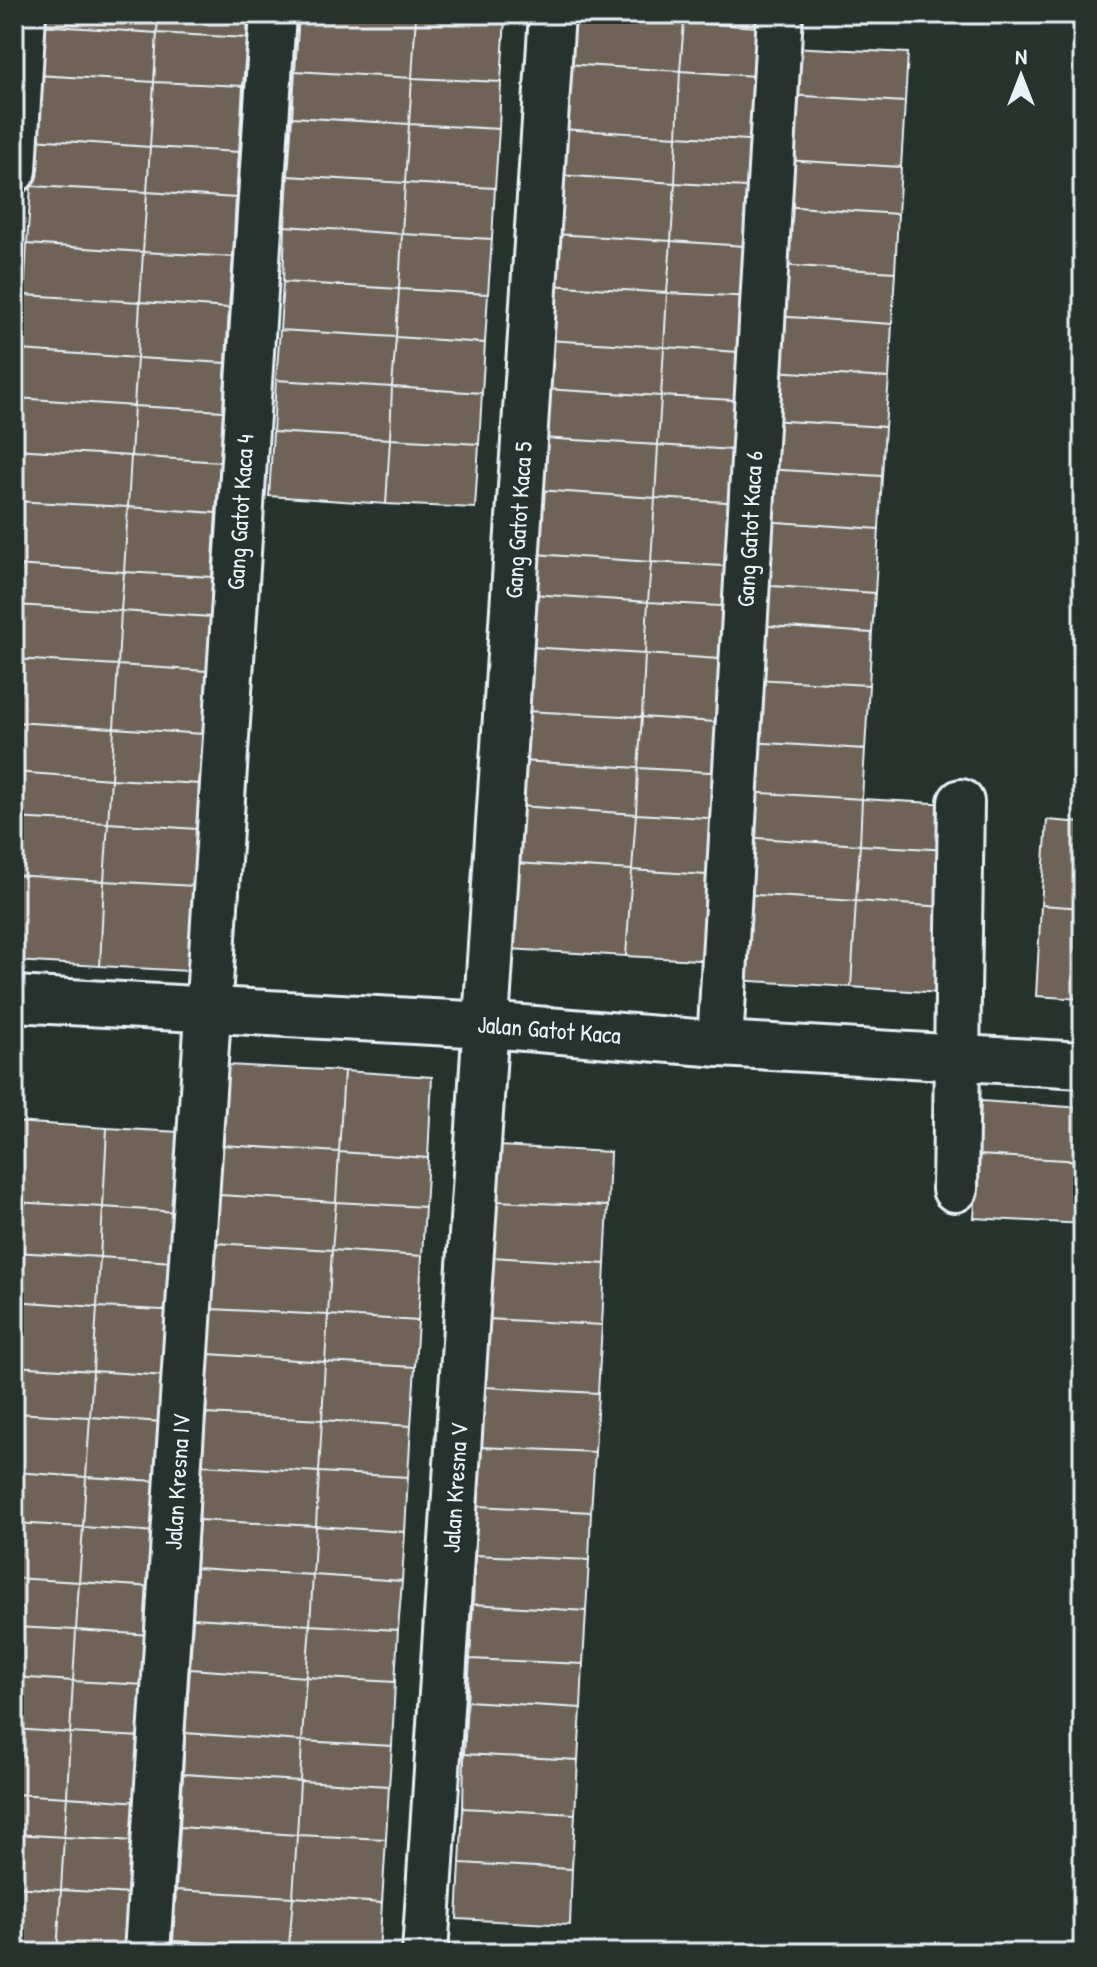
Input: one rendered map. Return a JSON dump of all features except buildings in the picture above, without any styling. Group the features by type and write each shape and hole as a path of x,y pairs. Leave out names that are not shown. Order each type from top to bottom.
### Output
{"street":[{"path":"14,170 23,14"},
{"name":"Gang Gatot Kaca 4","path":"207,1011 273,14"},
{"name":"Gang Gatot Kaca 5","path":"487,1025 552,14"},
{"name":"Gang Gatot Kaca 6","path":"720,1044 780,14"},
{"path":"955,1189 961,802"},
{"name":"Jalan Gatot Kaca","path":"14,999 487,1025 720,1044 1083,1065"},
{"name":"Jalan Kresna IV","path":"147,1953 207,1011"},
{"name":"Jalan Kresna V","path":"425,1953 487,1025"}]}
